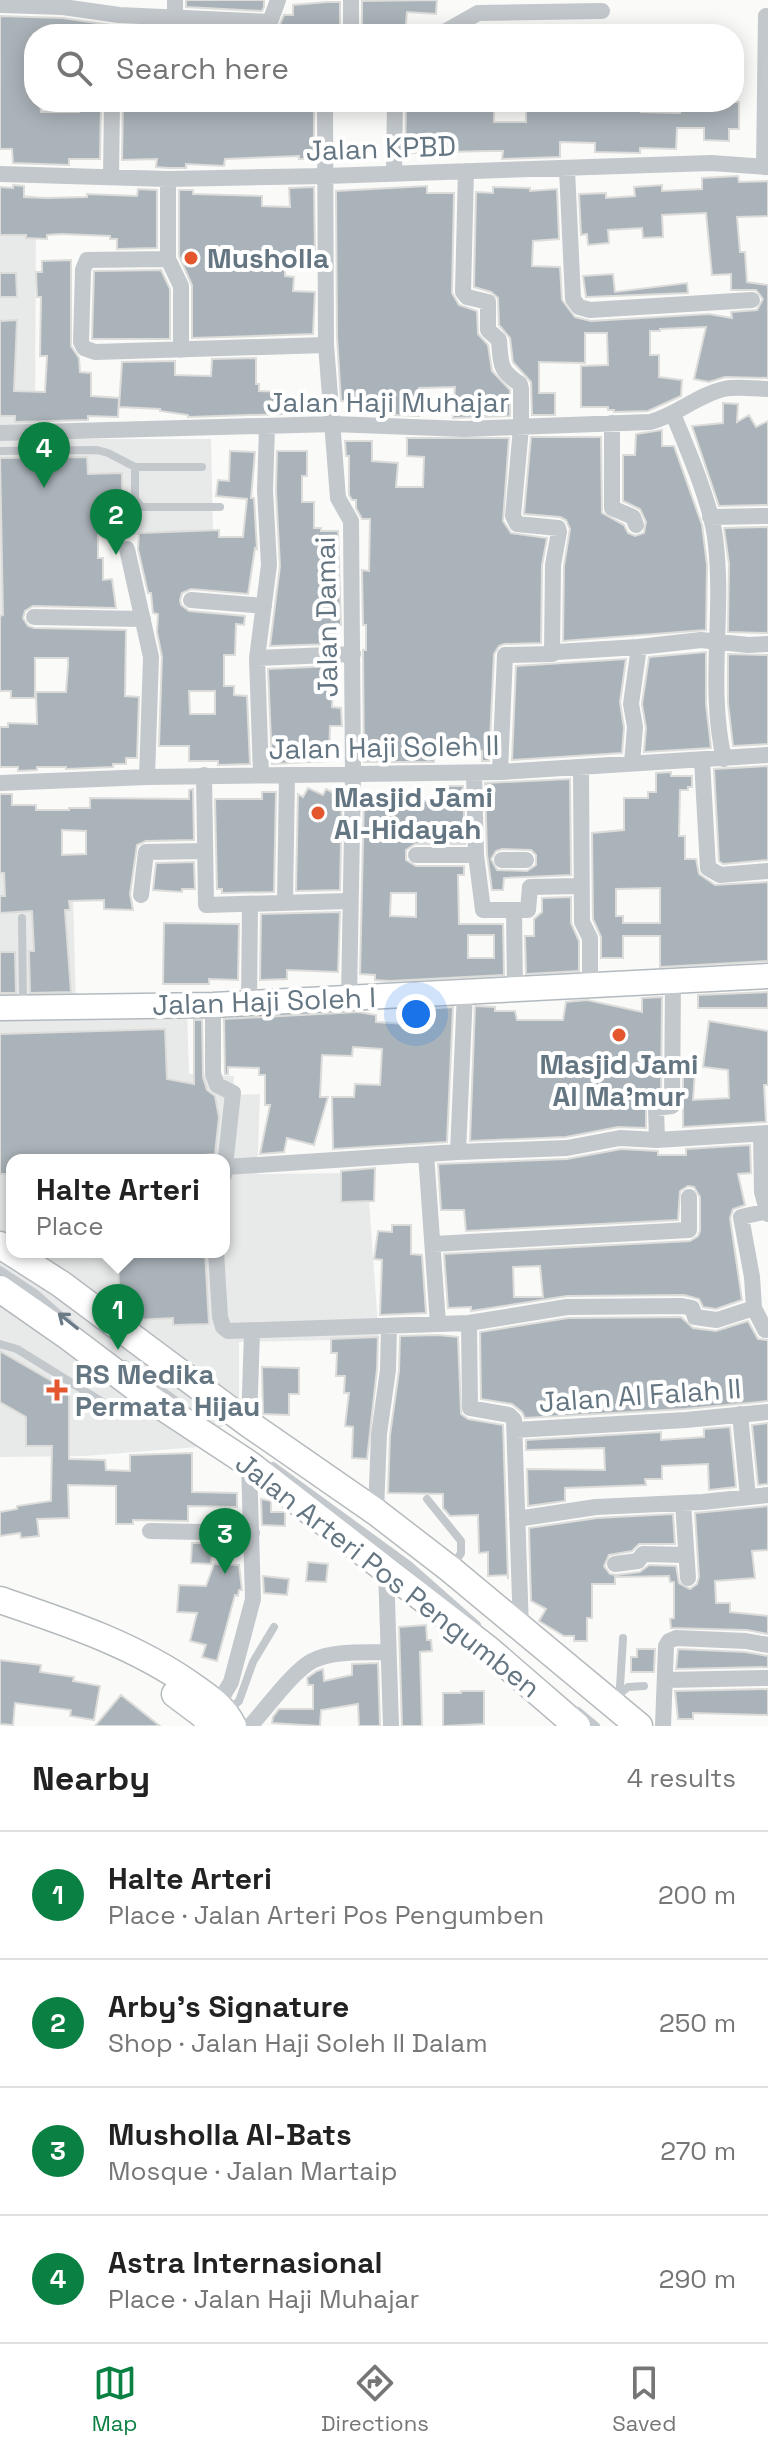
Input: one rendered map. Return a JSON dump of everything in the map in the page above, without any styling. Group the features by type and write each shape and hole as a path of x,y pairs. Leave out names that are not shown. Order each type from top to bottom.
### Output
{"main road":[{"name":"Jalan Arteri Pos Pengumben","path":"20,1258 61,1284 249,1424 376,1512 521,1629 618,1699 639,1726"},
{"name":"Jalan Arteri Pos Pengumben","path":"0,1289 152,1400 257,1462 566,1716"},
{"path":"0,1600 135,1651 172,1671 218,1717"},
{"path":"0,1614 121,1660 218,1717"}],"street":[{"path":"175,0 175,19"},
{"path":"0,5 63,7 175,19 270,22 278,0"},
{"path":"351,0 351,24"},
{"path":"454,24 478,6 602,11"},
{"path":"119,15 119,24"},
{"name":"Jalan KPBD","path":"0,174 168,179 711,163 766,167 766,16"},
{"path":"111,177 112,112"},
{"name":"Jalan Damai","path":"325,112 326,345 338,498 351,521 353,774 349,999"},
{"path":"394,174 395,112"},
{"path":"567,169 573,299 579,307 590,310 752,300"},
{"path":"466,171 463,292 467,297 488,302 488,330 499,340 501,366 505,374 520,384 521,428 514,520 521,525 553,526 559,532 553,565 552,654"},
{"path":"168,179 168,259 181,286 181,350"},
{"path":"168,259 87,260 83,270 81,342 86,350 326,345"},
{"name":"Jalan Haji Muhajar","path":"0,433 333,424 464,429 650,422 726,388 768,389"},
{"path":"673,414 715,534 720,599 716,719 724,759"},
{"path":"612,423 612,508 633,517 636,525"},
{"path":"261,775 257,658 269,565 265,490 267,427"},
{"path":"710,517 768,516"},
{"path":"127,549 151,657 147,777"},
{"path":"191,600 264,606"},
{"path":"34,617 143,619"},
{"path":"500,772 505,655 552,654 701,640 768,644"},
{"path":"632,763 635,727 631,704 639,647"},
{"path":"257,658 353,654"},
{"name":"Jalan Haji Soleh II","path":"0,783 204,775 474,773 768,755"},
{"path":"702,760 708,868 720,875 768,871"},
{"path":"581,768 582,922 590,938 590,985"},
{"path":"474,773 481,908 528,910 530,887 581,886"},
{"path":"204,775 206,905 349,901"},
{"path":"285,902 287,775"},
{"path":"141,895 147,851 205,851"},
{"path":"416,855 476,855"},
{"path":"502,860 526,860"},
{"path":"249,1003 250,904"},
{"path":"514,911 515,990"},
{"name":"Jalan Haji Soleh I","path":"12,1008 213,1005 768,976"},
{"path":"657,1140 656,1108 672,1106 673,981"},
{"path":"458,1152 465,992"},
{"path":"213,1005 213,1074 217,1085 233,1093 227,1154"},
{"path":"230,1171 426,1154 567,1148 620,1138 657,1140 764,1133 762,1192 768,1212 741,1217 752,1277 754,1308 765,1330"},
{"path":"426,1154 438,1324"},
{"path":"434,1244 689,1230 689,1197"},
{"path":"216,1258 219,1305 223,1327 228,1331 469,1323 567,1307 682,1306 692,1308 695,1317 717,1320 754,1308"},
{"name":"Jalan Al Falah II","path":"469,1323 470,1408 510,1416 514,1420 521,1629"},
{"path":"376,1512 379,1434 388,1370 389,1327"},
{"path":"245,1332 249,1424"},
{"name":"Jalan Al Falah II","path":"515,1430 768,1412"},
{"path":"740,1414 748,1497"},
{"path":"218,1717 251,1609 257,1462"},
{"path":"517,1519 596,1507 768,1495"},
{"path":"683,1503 688,1578"},
{"path":"150,1531 252,1533"},
{"path":"615,1564 638,1561 643,1554 686,1555"},
{"path":"386,1568 391,1726"},
{"path":"663,1726 666,1646 669,1641 676,1638 768,1645"},
{"path":"250,1726 315,1659 349,1653 388,1652"},
{"path":"665,1680 768,1678"}],"lane":[{"path":"0,451 103,451 135,467 202,467"},
{"path":"135,467 135,499 141,507 220,507"},
{"path":"12,1008 22,918"},
{"path":"0,1256 30,1276"},
{"path":"0,1270 35,1293 82,1332"},
{"path":"0,1344 17,1349 117,1411 142,1409 152,1400"},
{"path":"115,1357 179,1403"},
{"path":"198,1399 297,1470"},
{"path":"257,1462 409,1565 488,1635"},
{"path":"427,1499 461,1541 461,1553 450,1569"},
{"path":"218,1717 239,1701 253,1662 274,1627"},
{"path":"618,1699 623,1638"},
{"path":"618,1699 628,1687 644,1686"},
{"path":"566,1716 596,1726"}],"shaded area":[{"path":"0,193 36,196 35,439 211,439 213,532 1,540 3,625 0,694"},
{"path":"72,855 76,1010 187,1009 189,1074 234,1076 233,1095 260,1094 257,1174 367,1173 379,1339 239,1342 239,1412 198,1447 85,1456 0,1457 0,856"}],"building":[{"path":"186,0 264,0 264,7 262,11 186,7"},
{"path":"437,0 436,14 407,12 406,24 362,24 362,1"},
{"path":"340,2 340,24 280,24 284,15 293,15 293,5"},
{"path":"0,16 62,18 104,24 24,24 24,112 101,112 100,159 69,159 69,165 13,163 12,149 0,149"},
{"path":"123,112 314,112 314,159 299,159 299,156 225,159 224,166 186,164 186,168 156,167 157,159 122,160"},
{"path":"406,112 494,112 494,122 526,122 526,112 739,112 739,129 729,129 729,141 704,140 704,128 677,128 676,149 640,148 640,153 595,152 595,143 560,142 560,157 502,159 503,151 405,153"},
{"path":"738,176 739,182 768,181 768,216 737,217 740,252 745,252 747,282 768,285 768,378 725,377 709,382 694,379 706,327 660,329 650,331 650,355 659,355 659,377 682,380 681,396 648,411 614,412 608,407 581,407 581,366 608,365 607,333 585,333 585,363 539,362 539,393 555,393 555,415 532,415 531,382 513,362 510,338 499,325 498,298 491,292 474,287 476,192 493,193 493,187 530,188 530,191 557,189 559,239 533,241 532,266 560,267 562,300 575,317 591,321 709,314 732,318 731,312 757,310 763,299 756,290 731,290 731,274 712,275 706,213 662,215 663,237 643,238 642,228 608,230 609,243 588,245 587,234 581,235 579,194 606,193 606,198 635,196 634,187 662,185 662,191 702,189 702,178"},
{"path":"13,185 24,186 24,197 47,198 87,197 87,194 137,196 138,189 157,190 157,248 117,249 117,239 110,239 110,236 61,234 47,235 47,239 0,235 0,187 13,188"},
{"path":"427,186 427,193 454,193 452,293 459,305 477,311 478,334 488,345 492,371 510,390 510,416 453,418 455,387 419,388 419,416 370,414 370,401 341,401 337,336 336,191"},
{"path":"314,187 315,254 285,255 285,276 294,277 293,291 315,292 313,334 192,338 192,285 179,256 179,190 193,190 193,194 262,196 262,206 290,207 289,188"},
{"path":"71,260 71,346 79,358 80,372 91,373 91,396 119,398 118,417 88,416 88,420 15,422 15,416 0,416 0,321 17,320 14,391 45,392 47,356 40,356 41,297 37,297 36,272 42,272 42,261"},
{"path":"161,270 170,289 170,339 92,339 94,271"},
{"path":"0,273 16,273 17,297 0,297"},
{"path":"613,274 615,292 687,283 688,293 586,297 583,276"},
{"path":"256,358 259,391 283,392 282,414 188,417 160,409 119,407 122,362 175,361 175,375 211,376 212,359"},
{"path":"723,403 738,404 737,422 749,415 756,427 768,421 768,505 719,506 692,426 723,423"},
{"path":"662,430 662,446 674,446 702,525 707,565 706,630 563,641 564,566 570,529 566,520 560,517 524,514 531,437 601,437 602,513 624,525 628,533 635,536 644,533 646,522 640,509 623,501 623,455 635,455 636,434"},
{"path":"407,438 509,438 503,521 511,533 547,538 542,565 541,643 504,644 494,654 489,761 482,761 480,750 435,750 434,762 364,762 363,650 366,650 366,625 363,625 362,570 369,571 370,519 362,519 356,508 356,500 349,495 349,456 346,456 345,441 372,441 372,461 398,463 396,487 423,487 424,457 407,456"},
{"path":"230,451 255,452 251,498 254,498 257,549 248,594 191,589 182,593 180,600 189,611 245,616 244,625 236,624 235,655 224,655 224,686 234,686 234,695 247,696 250,764 218,765 218,761 189,761 189,746 159,746 162,657 157,632 158,614 153,613 151,593 148,593 138,549 139,533 219,530 219,537 243,537 247,499 216,496 218,480 229,481","holes":["189,691 215,691 215,714 190,714"]},
{"path":"277,451 307,451 307,476 302,476 302,502 314,502 314,528 338,531 341,625 337,624 336,643 333,644 270,646 280,566"},
{"path":"87,457 88,474 122,473 123,529 98,530 98,558 103,558 103,580 112,579 116,608 33,606 25,611 23,618 28,626 34,628 126,630 125,696 139,697 137,758 126,758 126,764 113,764 113,767 37,767 37,770 18,771 18,767 0,767 0,727 8,727 8,723 37,724 36,692 66,692 68,658 35,658 35,698 11,698 11,691 0,691 0,616 3,615 0,458"},
{"path":"768,527 768,633 728,632 729,564 724,528"},
{"path":"706,652 706,704 711,748 644,752 646,728 642,704 649,657"},
{"path":"728,654 768,655 768,744 733,746 728,703"},
{"path":"626,659 620,702 624,728 622,753 512,760 516,666"},
{"path":"334,666 332,707 341,708 342,726 330,726 329,761 272,764 268,669"},
{"path":"768,766 768,860 723,864 719,861 714,769"},
{"path":"656,773 692,776 692,787 680,790 679,836 685,836 685,859 696,859 699,874 715,885 768,882 768,961 660,967 660,936 623,936 623,958 601,958 601,937 593,919 592,833 624,830 624,798 648,798 648,792 656,792","holes":["660,888 660,923 623,923 623,916 616,916 616,889"]},
{"path":"570,779 571,875 504,878 503,890 492,890 487,854 485,783","holes":["502,849 531,850 536,855 536,865 527,871 497,870 491,859 496,851"]},
{"path":"448,786 463,786 465,844 415,844 406,850 406,860 416,866 464,866 464,875 458,875 459,924 503,924 504,975 390,981 375,980 375,975 360,974 364,800 391,795 391,791 412,791 412,801 448,801","holes":["391,893 416,893 416,917 390,916","468,935 494,935 494,958 468,958"]},
{"path":"334,787 342,791 340,890 296,891 298,794 303,797 308,788 323,795 326,789 332,792"},
{"path":"193,789 194,840 146,841 137,845 130,894 133,910 104,909 104,900 69,901 70,910 65,910 71,992 30,993 29,951 34,951 32,911 0,913 0,896 5,896 4,873 0,873 0,794 12,794 12,805 36,805 36,810 69,810 90,808 90,798 189,799 189,790","holes":["62,830 86,831 86,854 62,855"]},
{"path":"262,792 276,792 274,892 222,893 222,889 217,889 215,799 262,799"},
{"path":"194,862 195,889 182,889 182,892 153,890 156,863"},
{"path":"571,897 571,923 579,941 579,971 526,974 525,936 534,936 534,919 542,912 542,898"},
{"path":"340,912 338,972 287,970 287,979 260,980 261,914"},
{"path":"164,923 239,924 238,980 209,979 209,984 163,984"},
{"path":"0,952 15,952 16,993 0,993"},
{"path":"768,992 768,1008 698,1008 698,995"},
{"path":"662,997 661,1096 650,1099 646,1104 646,1128 618,1127 566,1137 470,1141 475,1006 495,1007 495,1011 515,1011 517,1020 563,1020 566,1002 587,1000 642,1012 642,998"},
{"path":"453,1007 447,1142 333,1149 332,1097 354,1097 355,1084 380,1085 382,1049 353,1047 352,1056 322,1055 320,1097 328,1097 314,1145 287,1138 284,1152 260,1154 270,1105 265,1105 265,1075 259,1075 259,1068 228,1067 228,1074 225,1074 224,1019 358,1012 376,1015 376,1022 407,1024 407,1010"},
{"path":"194,1020 202,1020 203,1077 207,1090 215,1096 219,1117 215,1154 6,1154 6,1174 0,1174 0,1034 165,1029 167,1079 194,1084"},
{"path":"709,1021 768,1031 768,1085 764,1085 766,1122 683,1127 683,1070 695,1071 693,1100 729,1098 728,1070 703,1067"},
{"path":"750,1145 751,1173 738,1174 745,1205 733,1209 730,1218 742,1300 716,1309 703,1307 699,1299 684,1295 567,1296 471,1311 471,1307 448,1308 444,1254 690,1241 700,1231 700,1197 694,1187 688,1186 680,1191 678,1220 466,1231 464,1210 441,1210 438,1164 567,1159 621,1149 658,1151 658,1155 686,1155 686,1149","holes":["540,1266 543,1297 514,1297 513,1267"]},
{"path":"375,1168 374,1201 341,1202 341,1171"},
{"path":"392,1225 411,1225 411,1254 422,1255 426,1313 380,1315 382,1260 374,1259 378,1231 392,1232"},
{"path":"122,1258 205,1258 209,1324 173,1325 173,1318 136,1320 120,1308 118,1265 123,1264"},
{"path":"681,1317 693,1328 716,1331 748,1321 758,1339 768,1340 768,1401 525,1418 512,1404 481,1399 480,1332 568,1318"},
{"path":"400,1336 458,1337 461,1414 468,1419 503,1425 508,1575 488,1576 488,1552 479,1553 478,1515 450,1516 443,1508 443,1494 388,1493 390,1435 399,1371"},
{"path":"378,1337 367,1459 352,1458 353,1427 345,1426 349,1393 344,1393 345,1376 336,1376 337,1353 331,1353 331,1339"},
{"path":"0,1351 69,1391 69,1459 105,1460 106,1470 130,1471 130,1455 192,1453 192,1492 237,1493 237,1507 188,1506 188,1521 133,1520 133,1524 116,1524 116,1486 68,1485 69,1518 37,1519 39,1536 21,1538 20,1533 0,1536 0,1512 51,1501 52,1446 26,1446 26,1417 0,1402"},
{"path":"262,1367 299,1368 299,1394 289,1394 289,1415 263,1414"},
{"path":"768,1423 768,1484 758,1485 752,1425"},
{"path":"730,1427 736,1487 709,1490 708,1464 662,1466 662,1479 645,1479 646,1485 565,1488 565,1501 528,1506 527,1469 605,1470 604,1448 526,1450 526,1440 661,1432 661,1440 704,1437 704,1429"},
{"path":"261,1499 271,1501 271,1512 285,1512 285,1526 262,1525"},
{"path":"768,1506 768,1550 752,1551 755,1578 715,1581 716,1603 730,1603 730,1612 768,1616 768,1634 747,1630 671,1628 674,1582 670,1582 669,1576 615,1577 615,1584 592,1584 592,1618 587,1618 587,1641 574,1641 574,1636 564,1636 539,1621 546,1609 531,1601 529,1528 597,1518 673,1514 675,1544 639,1544 632,1551 609,1555 604,1566 610,1574 616,1575 640,1572 649,1565 676,1566 679,1583 690,1589 697,1584 699,1577 695,1513"},
{"path":"192,1543 212,1543 211,1564 191,1563"},
{"path":"308,1562 328,1564 326,1582 306,1581"},
{"path":"214,1564 239,1565 242,1590 239,1590 238,1596 235,1595 217,1661 202,1657 206,1645 190,1641 197,1613 177,1612 179,1585 206,1586"},
{"path":"263,1576 289,1579 287,1595 264,1593"},
{"path":"426,1625 432,1651 420,1652 422,1726 402,1726 399,1627"},
{"path":"637,1649 655,1649 654,1672 631,1672 631,1657 637,1657"},
{"path":"678,1649 768,1656 768,1667 676,1669"},
{"path":"0,1660 41,1665 40,1672 74,1677 73,1681 100,1686 94,1720 70,1716 71,1710 15,1703 13,1725 0,1724"},
{"path":"378,1663 380,1726 359,1726 358,1704 321,1710 320,1726 272,1723 279,1709 313,1709 313,1685 308,1685 307,1678 317,1671 323,1669 324,1681 352,1675 352,1664"},
{"path":"768,1689 768,1715 693,1713 693,1719 678,1719 675,1691"},
{"path":"484,1691 484,1724 443,1726 443,1693"},
{"path":"121,1695 160,1726 95,1726"}],"place":[{"name":"Musholla","path":"191,258"},
{"name":"Astra Internasional","path":"44,488"},
{"name":"Arby's Signature","path":"116,555"},
{"name":"Masjid Jami Al-Hidayah","path":"318,813"},
{"name":"Masjid Jami Al Ma'mur","path":"619,1035"},
{"name":"Halte Arteri","path":"118,1350"},
{"name":"RS Medika Permata Hijau","path":"57,1390"},
{"name":"Musholla Al-Bats","path":"225,1574"}]}
